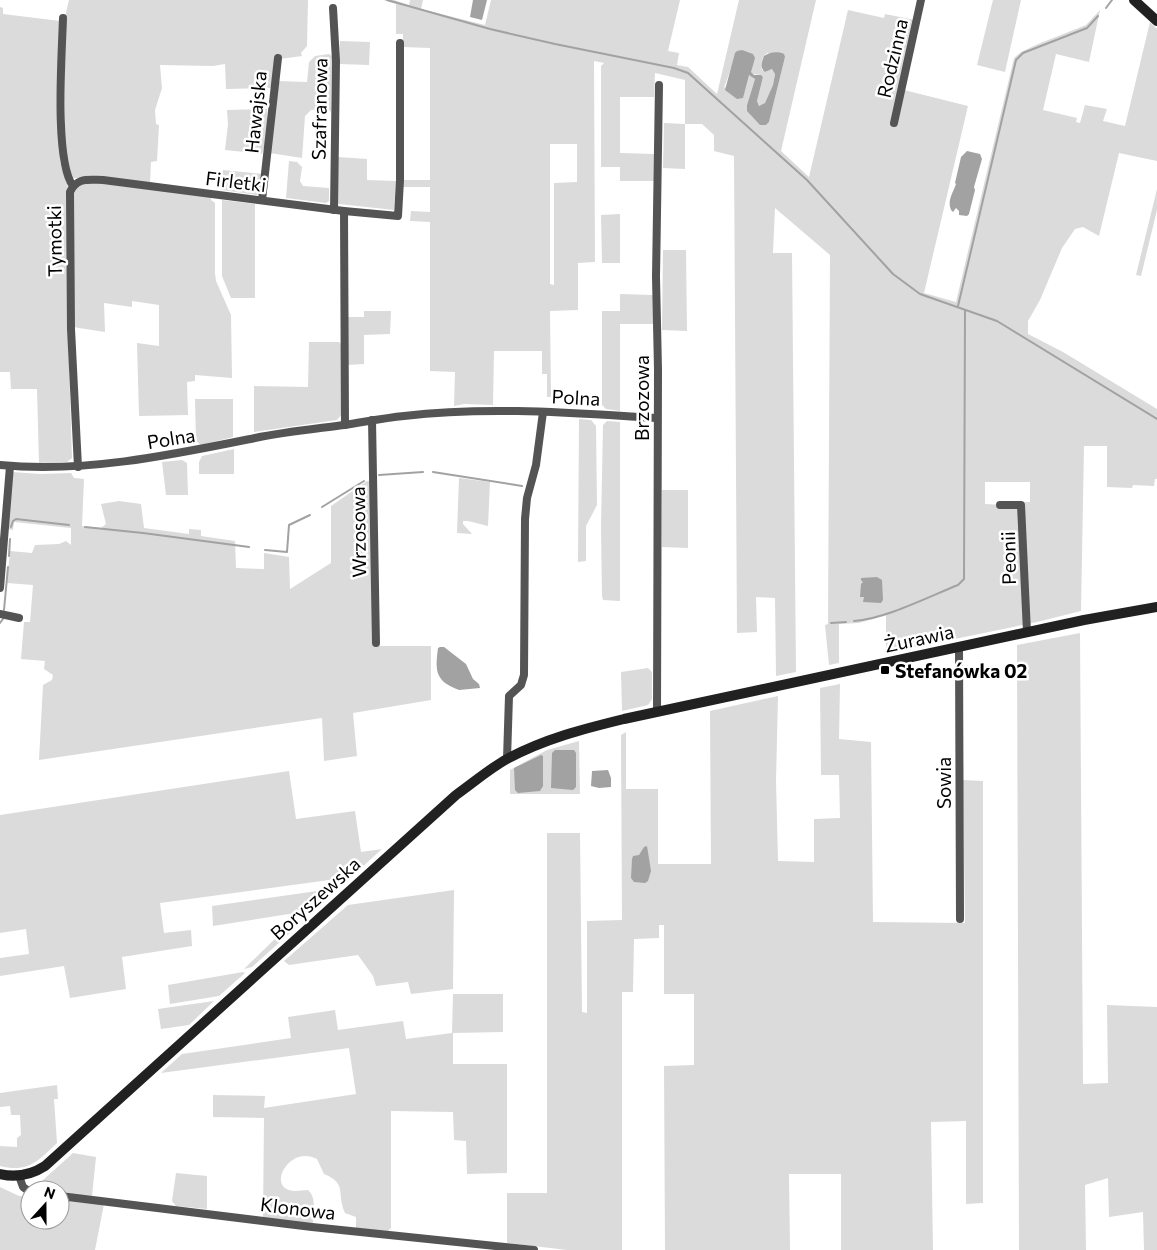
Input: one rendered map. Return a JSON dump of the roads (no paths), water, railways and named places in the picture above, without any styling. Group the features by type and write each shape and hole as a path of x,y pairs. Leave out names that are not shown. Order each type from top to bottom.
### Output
{"main road":[{"path":"1134,0 1157,21"},
{"name":"Żurawia","path":"689,705 1027,632 1157,607"},
{"name":"Boryszewska","path":"0,1174 19,1176 37,1170 52,1160 446,803 507,759 541,743 577,730 689,705"}],"street":[{"name":"Rodzinna","path":"894,123 921,0"},
{"name":"Szafranowa","path":"333,8 336,61 334,210"},
{"name":"Tymotki","path":"63,18 61,127 64,162 67,175 73,186 70,192 71,329 78,467"},
{"name":"Firletki","path":"73,186 75,183 86,180 102,180 334,210 398,216 400,180 400,43"},
{"name":"Hawajska","path":"262,200 278,58"},
{"name":"Brzozowa","path":"657,712 656,277 660,86"},
{"path":"344,211 345,425"},
{"name":"Polna","path":"0,465 78,467 194,452 256,438 372,420 436,413 480,410 657,418"},
{"path":"507,759 508,696 521,685 524,675 527,498 536,465 543,412"},
{"name":"Wrzosowa","path":"372,420 376,643"},
{"path":"0,588 10,466"},
{"name":"Peonii","path":"1000,504 1021,504 1027,632"},
{"path":"0,614 19,618"},
{"name":"Sowia","path":"958,647 960,919"},
{"path":"19,1176 20,1180"},
{"name":"Klonowa","path":"70,1197 312,1227 534,1250"}],"waterway":[{"path":"387,0 490,29 674,68 688,73 807,180 893,274 920,294 997,321 1157,419"},
{"path":"1106,8 1112,0"},
{"path":"958,306 1016,60 1023,53 1087,28 1098,16"},
{"path":"854,621 879,616 906,607 958,585 964,579 965,310"},
{"path":"379,475 423,472"},
{"path":"433,472 522,486"},
{"path":"322,507 364,481"},
{"path":"265,550 287,552 289,525 310,515"},
{"path":"11,527 16,519 69,525"},
{"path":"85,527 249,547"},
{"path":"9,556 10,539"},
{"path":"4,610 8,567"},
{"path":"0,623 3,619"},
{"path":"831,623 846,622"}],"place":[{"name":"Stefanówka 02","path":"885,670"}]}
